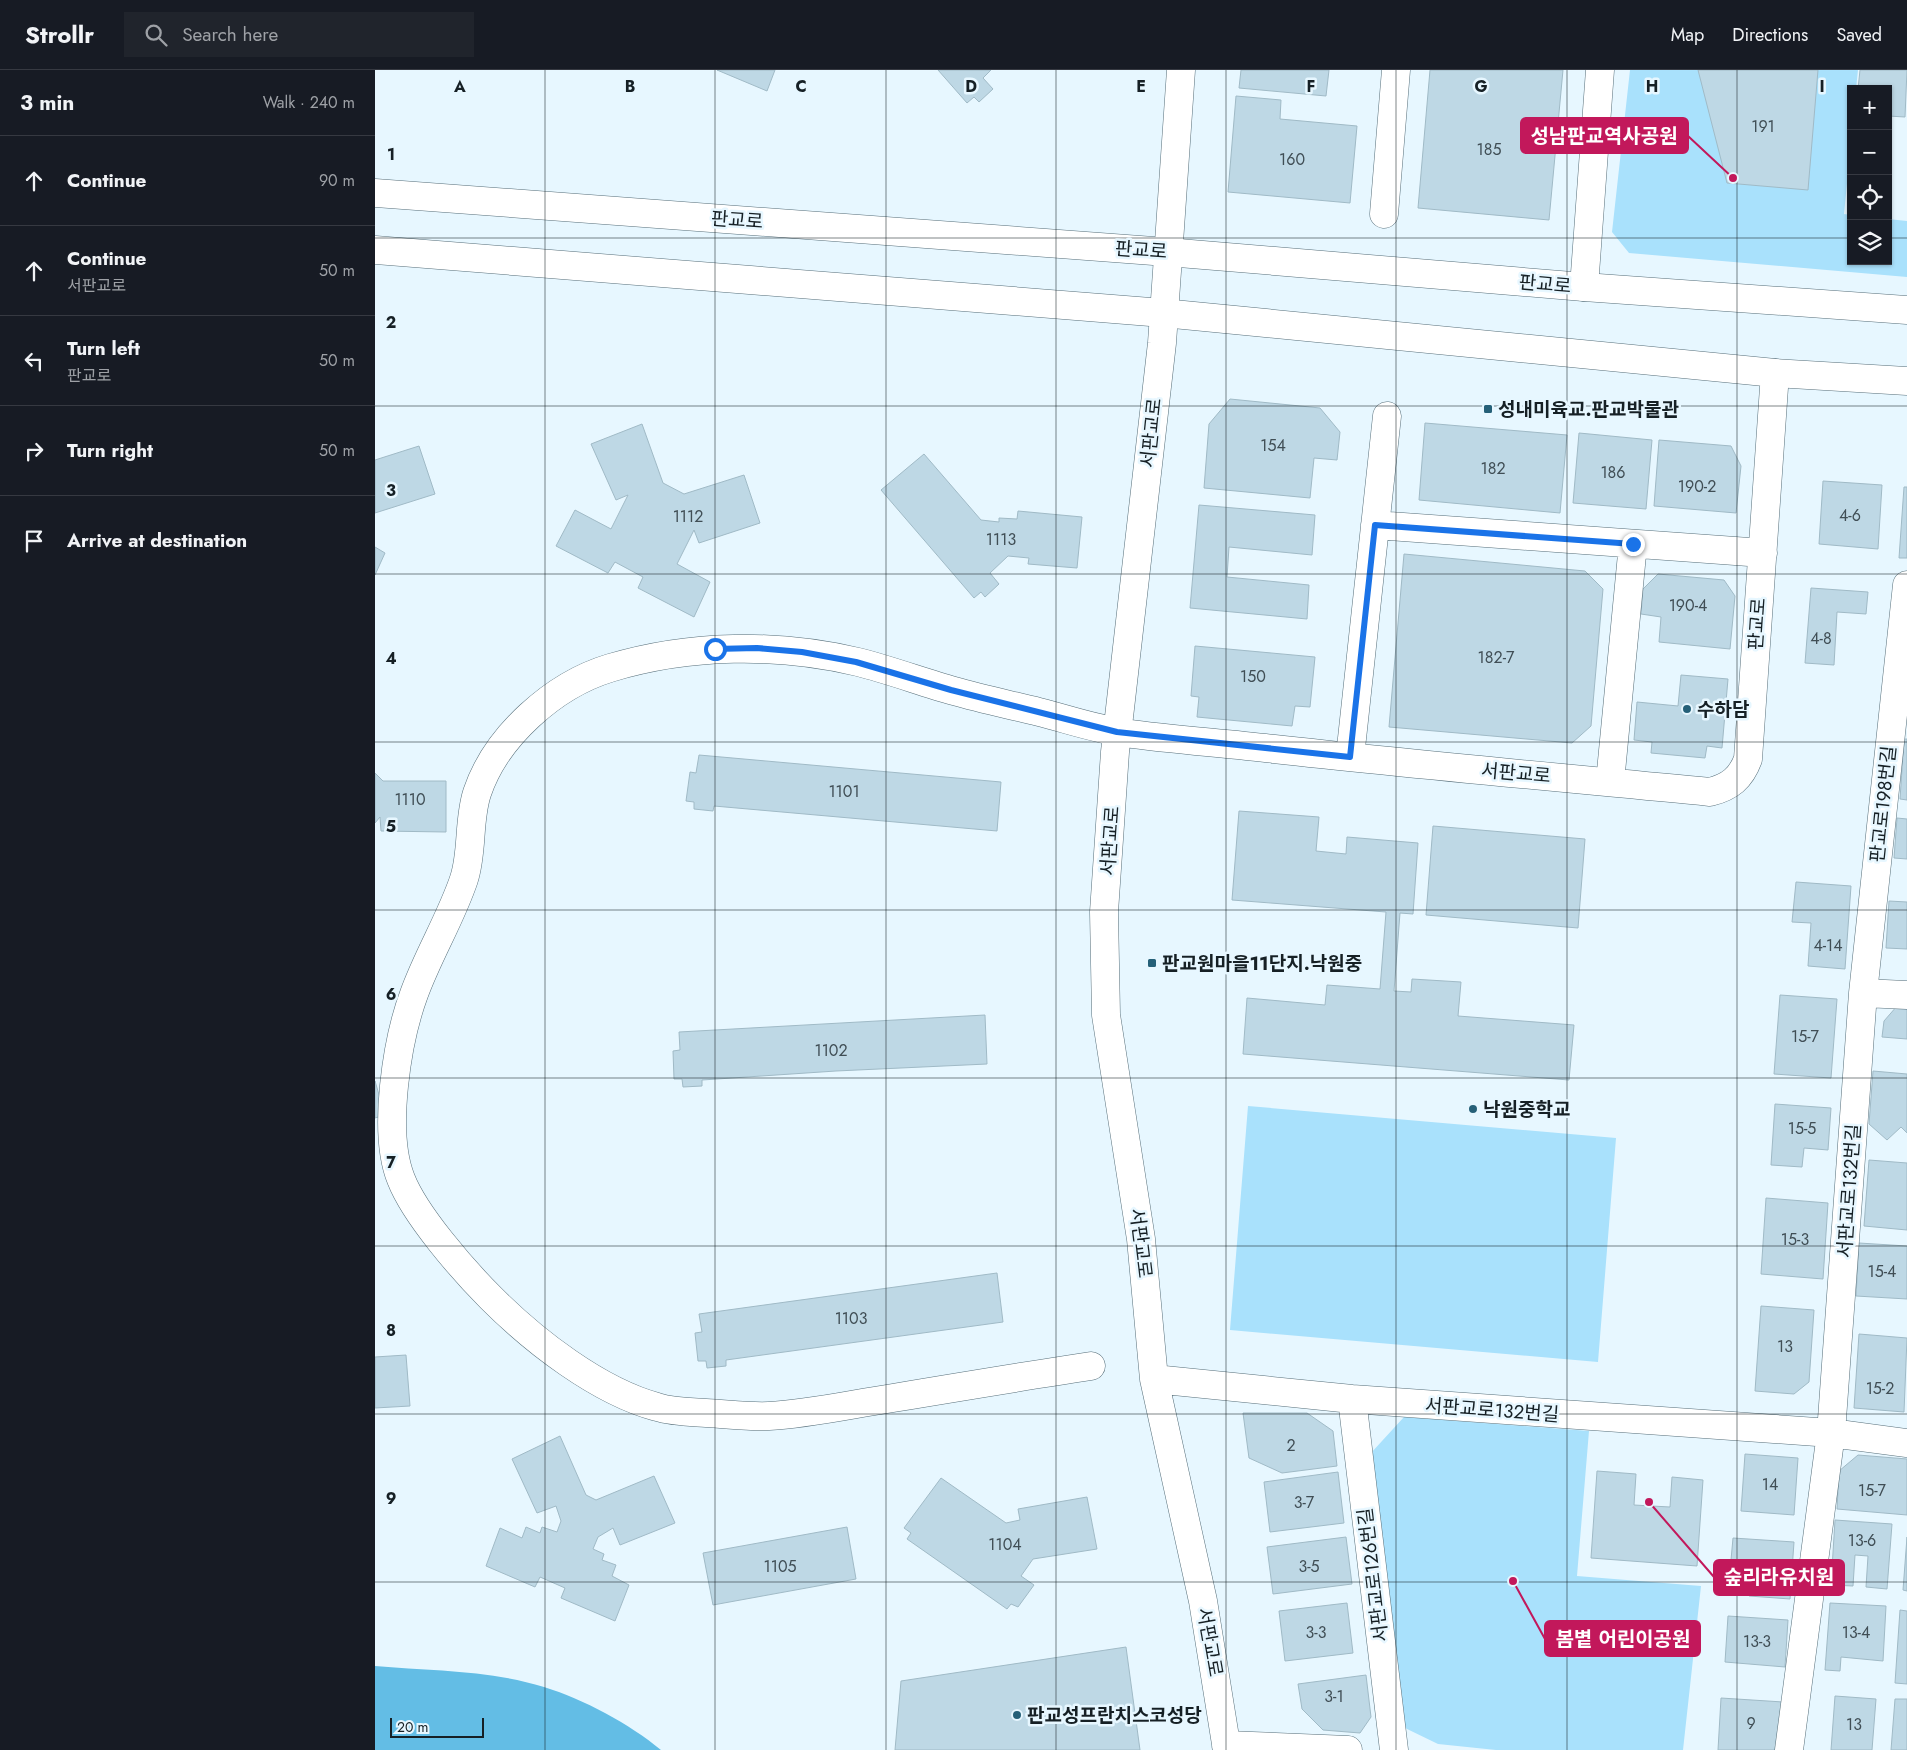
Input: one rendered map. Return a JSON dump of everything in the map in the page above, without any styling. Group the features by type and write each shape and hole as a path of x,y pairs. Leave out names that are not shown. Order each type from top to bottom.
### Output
{"street":[{"path":"1167,252 1181,70"},
{"path":"1384,214 1396,70"},
{"path":"1584,287 1600,70"},
{"name":"판교로","path":"375,194 1167,252 1584,287 1907,310"},
{"path":"375,250 1163,313 1775,372 1907,380"},
{"name":"서판교로","path":"1167,252 1161,343 1117,732 1105,912 1106,1015 1143,1257 1154,1379 1203,1601 1227,1747"},
{"name":"판교로","path":"1734,782 1743,771 1748,759 1775,372"},
{"path":"1350,757 1387,416"},
{"path":"1375,525 1763,553"},
{"path":"1610,782 1633,544"},
{"name":"판교로198번길","path":"1863,993 1907,585"},
{"path":"1091,1366 767,1416 663,1410 630,1398 586,1374 531,1334 479,1286 445,1245 402,1183 395,1162 393,1130 395,1081 401,1038 411,999 463,882 470,854 473,813 481,785 495,758 525,721 551,697 577,682 609,668 715,649 757,648 802,652 856,662 951,690 1117,732"},
{"name":"서판교로","path":"1117,732 1710,792 1723,789 1734,782"},
{"path":"1863,993 1907,995"},
{"name":"서판교로132번길","path":"1831,1433 1863,993"},
{"name":"서판교로132번길","path":"1154,1379 1352,1400 1831,1433 1907,1443"},
{"name":"서판교로126번길","path":"1352,1400 1394,1750"},
{"path":"1789,1750 1831,1433"},
{"path":"1227,1747 1349,1750"}],"shaded area":[{"path":"1630,70 1858,70 1856,85 1847,85 1847,184 1844,214 1847,214 1847,265 1892,265 1892,219 1907,221 1907,277 1629,253 1612,232"},
{"path":"1248,1106 1616,1138 1598,1362 1230,1330"},
{"path":"1404,1417 1589,1431 1577,1576 1701,1586 1683,1750 1496,1750 1438,1744 1405,1728 1371,1453"},
{"path":"375,1666 482,1674 524,1681 559,1692 590,1705 621,1722 661,1750 375,1750"}],"building":[{"path":"717,70 775,70 767,91"},
{"path":"938,70 991,70 983,78 993,89 979,102 974,97 967,103"},
{"path":"1241,70 1329,70 1326,96 1239,88"},
{"path":"1430,70 1563,70 1549,220 1418,208"},
{"path":"1698,70 1818,70 1808,190 1727,183"},
{"path":"1860,70 1907,70 1905,117 1892,116 1892,85 1858,85"},
{"path":"1236,96 1281,100 1280,119 1357,126 1350,203 1228,192"},
{"path":"1230,399 1320,408 1340,432 1337,460 1314,458 1310,498 1204,488 1209,424"},
{"path":"1425,423 1567,435 1560,513 1419,500"},
{"path":"642,424 663,483 684,494 744,475 760,523 699,543 694,530 677,564 710,582 694,617 638,588 643,577 615,562 608,573 556,546 575,510 611,529 628,495 616,500 591,444"},
{"path":"1579,433 1652,440 1646,509 1573,503"},
{"path":"1659,440 1731,446 1741,466 1736,513 1654,506"},
{"path":"419,446 435,494 375,513 375,460"},
{"path":"924,454 981,520 999,522 999,518 1017,519 1018,511 1082,517 1077,568 1028,564 1029,558 1008,556 990,573 999,584 985,597 981,592 974,598 881,490"},
{"path":"1823,481 1882,485 1878,549 1819,544"},
{"path":"1904,487 1907,487 1907,558 1899,558"},
{"path":"1199,505 1315,515 1312,555 1229,547 1227,577 1309,585 1307,619 1190,608"},
{"path":"375,547 385,553 375,575"},
{"path":"1404,554 1585,571 1603,589 1591,726 1572,743 1389,727"},
{"path":"1658,574 1724,580 1735,596 1730,649 1659,642 1661,617 1641,614 1643,589"},
{"path":"1811,588 1868,592 1866,614 1837,612 1834,665 1805,663"},
{"path":"1195,646 1315,657 1310,707 1295,706 1292,726 1197,717 1199,697 1191,696"},
{"path":"1681,675 1728,679 1722,748 1707,746 1705,758 1651,753 1652,742 1634,740 1637,702 1678,706"},
{"path":"1904,739 1907,739 1907,800 1900,799"},
{"path":"699,755 1001,782 997,831 714,806 713,811 694,809 694,802 686,801 690,772 696,773"},
{"path":"375,773 383,781 446,781 446,832 381,831 380,817 375,823"},
{"path":"1239,811 1319,817 1316,851 1346,854 1347,837 1418,843 1413,914 1400,913 1394,991 1411,992 1412,979 1461,982 1458,1016 1574,1025 1569,1080 1243,1054 1247,998 1325,1005 1327,985 1380,989 1386,912 1232,900"},
{"path":"1897,818 1907,819 1907,859 1894,858"},
{"path":"1433,826 1585,839 1578,928 1426,915"},
{"path":"1796,882 1851,886 1845,969 1808,966 1811,923 1792,922"},
{"path":"1889,901 1907,902 1907,949 1886,948"},
{"path":"1780,995 1837,999 1831,1078 1774,1074"},
{"path":"1897,1006 1907,1007 1907,1039 1882,1037 1884,1021"},
{"path":"985,1015 987,1064 702,1080 702,1086 683,1087 682,1079 674,1079 673,1051 680,1050 679,1032"},
{"path":"1873,1071 1907,1074 1907,1133 1901,1127 1887,1140 1869,1124"},
{"path":"375,1081 385,1115 375,1118"},
{"path":"1775,1104 1831,1108 1828,1150 1804,1148 1802,1167 1771,1165"},
{"path":"1869,1160 1907,1163 1907,1230 1864,1226"},
{"path":"1766,1198 1828,1203 1823,1279 1761,1274"},
{"path":"1859,1243 1907,1246 1907,1299 1856,1296"},
{"path":"997,1273 1003,1322 726,1360 726,1366 707,1368 706,1361 698,1361 695,1333 702,1332 699,1314"},
{"path":"1761,1306 1814,1310 1809,1382 1794,1394 1755,1391"},
{"path":"1859,1334 1907,1338 1904,1412 1854,1408"},
{"path":"406,1355 410,1406 375,1408 375,1357"},
{"path":"1243,1413 1307,1413 1333,1431 1337,1466 1282,1473 1249,1458"},
{"path":"560,1436 586,1495 596,1500 654,1476 675,1523 620,1545 613,1528 598,1537 593,1549 604,1554 602,1560 616,1565 612,1576 629,1585 615,1621 561,1598 565,1588 540,1577 535,1587 486,1566 500,1528 522,1538 526,1527 540,1533 542,1527 557,1532 561,1521 556,1506 537,1513 512,1459"},
{"path":"1745,1454 1798,1458 1794,1515 1741,1511"},
{"path":"1858,1455 1907,1459 1907,1515 1837,1509 1839,1471"},
{"path":"1597,1471 1636,1474 1634,1505 1670,1507 1672,1477 1703,1480 1697,1566 1591,1558"},
{"path":"1338,1472 1344,1523 1270,1532 1264,1482"},
{"path":"941,1478 1006,1523 1020,1520 1018,1509 1087,1497 1097,1549 1033,1559 1021,1576 1034,1585 1018,1607 1011,1604 1007,1609 907,1539 911,1533 904,1528"},
{"path":"1835,1520 1892,1524 1887,1589 1866,1587 1868,1556 1855,1555 1853,1586 1831,1585"},
{"path":"847,1527 856,1579 713,1605 703,1553"},
{"path":"1346,1537 1352,1584 1273,1594 1267,1547"},
{"path":"1907,1537 1907,1591 1903,1590"},
{"path":"1733,1538 1794,1542 1790,1599 1749,1596 1750,1572 1730,1571"},
{"path":"1347,1603 1353,1653 1285,1661 1279,1611"},
{"path":"1830,1603 1886,1606 1883,1661 1841,1657 1840,1671 1825,1670"},
{"path":"1900,1610 1907,1611 1907,1684 1895,1683"},
{"path":"1728,1616 1788,1620 1785,1667 1725,1662"},
{"name":"판교성프란치스코성당","path":"1126,1647 1140,1750 895,1750 901,1681"},
{"path":"1366,1675 1371,1717 1360,1733 1323,1730 1302,1709 1298,1684"},
{"path":"1835,1696 1876,1699 1872,1750 1831,1750"},
{"path":"1721,1698 1783,1702 1776,1750 1718,1750"},
{"path":"1895,1699 1907,1699 1907,1750 1891,1750"}],"place":[{"name":"성남판교역사공원","path":"1733,178"},
{"name":"성내미육교.판교박물관","path":"1488,409"},
{"name":"수하담","path":"1687,709"},
{"name":"판교원마을11단지.낙원중","path":"1152,963"},
{"name":"낙원중학교","path":"1473,1109"},
{"name":"숲리라유치원","path":"1649,1502"},
{"name":"봄볕 어린이공원","path":"1513,1581"},
{"name":"판교성프란치스코성당","path":"1017,1715"}],"route":[{"path":"715,649 757,648 802,652 856,662 988,700 1117,732 1350,757 1375,525 1633,544"}]}
